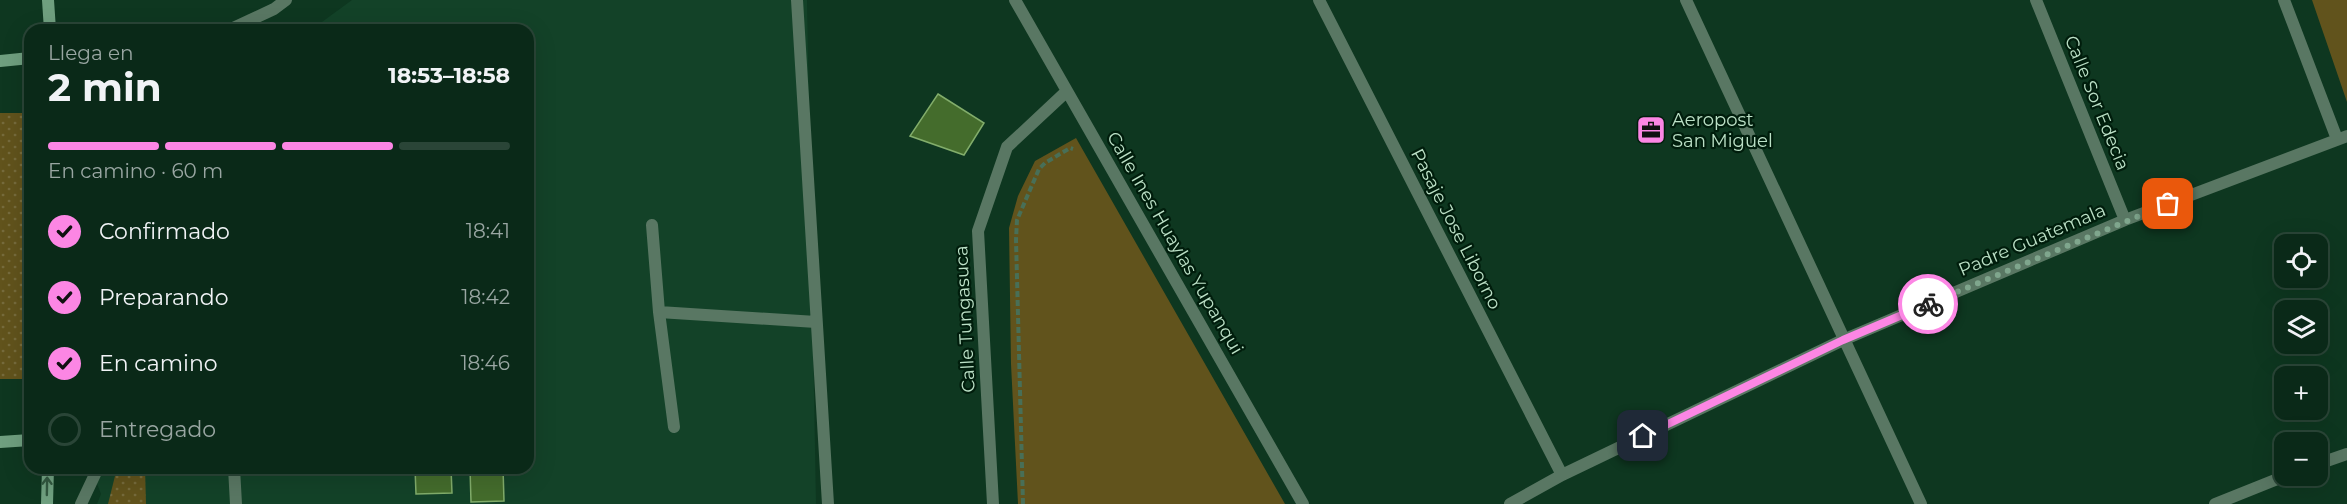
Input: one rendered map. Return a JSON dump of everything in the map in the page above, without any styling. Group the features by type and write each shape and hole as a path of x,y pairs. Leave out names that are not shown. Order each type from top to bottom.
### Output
{"street":[{"path":"48,0 50,24"},
{"path":"242,24 274,9 286,0"},
{"path":"796,0 828,504"},
{"name":"Calle Ines Huaylas Yupanqui","path":"1015,0 1303,504"},
{"name":"Pasaje Jose Liborno","path":"1318,0 1562,475"},
{"path":"1686,0 1921,504"},
{"name":"Calle Sor Edecia","path":"2036,0 2126,220"},
{"path":"2284,0 2342,138"},
{"path":"0,60 24,58"},
{"name":"Calle Tungasuca","path":"993,504 978,231 1007,147 1067,91"},
{"name":"Padre Guatemala","path":"1510,504 1562,475 1843,340 2126,220 2342,138"},
{"path":"652,225 659,312 674,427"},
{"path":"659,312 816,322"},
{"path":"0,442 24,440"},
{"path":"2328,461 2347,454"},
{"path":"47,504 48,474"},
{"path":"81,504 95,474"},
{"path":"234,474 236,504"},
{"path":"2215,504 2274,480"}],"path":[{"path":"1023,504 1017,220 1039,169 1070,148 1078,152"}],"shaded area":[{"path":"352,0 807,0 816,504 97,504 101,494 93,474 534,474 534,24 319,24"},
{"path":"2312,0 2347,0 2347,102"},
{"path":"0,113 24,113 24,379 0,379"},
{"path":"1076,138 1285,504 1018,504 1011,364 1009,228 1018,196 1035,161"},
{"path":"116,474 145,474 146,504 108,504"}],"building":[{"path":"938,94 984,123 964,155 910,136"},
{"path":"415,474 451,474 452,493 416,494"},
{"path":"470,474 503,474 504,501 471,502"}],"way so far":[{"path":"1928,304 2168,204"}],"place":[{"name":"Aeropost San Miguel","path":"1651,130"}],"route":[{"path":"1643,436 1843,340 1928,304"}]}
